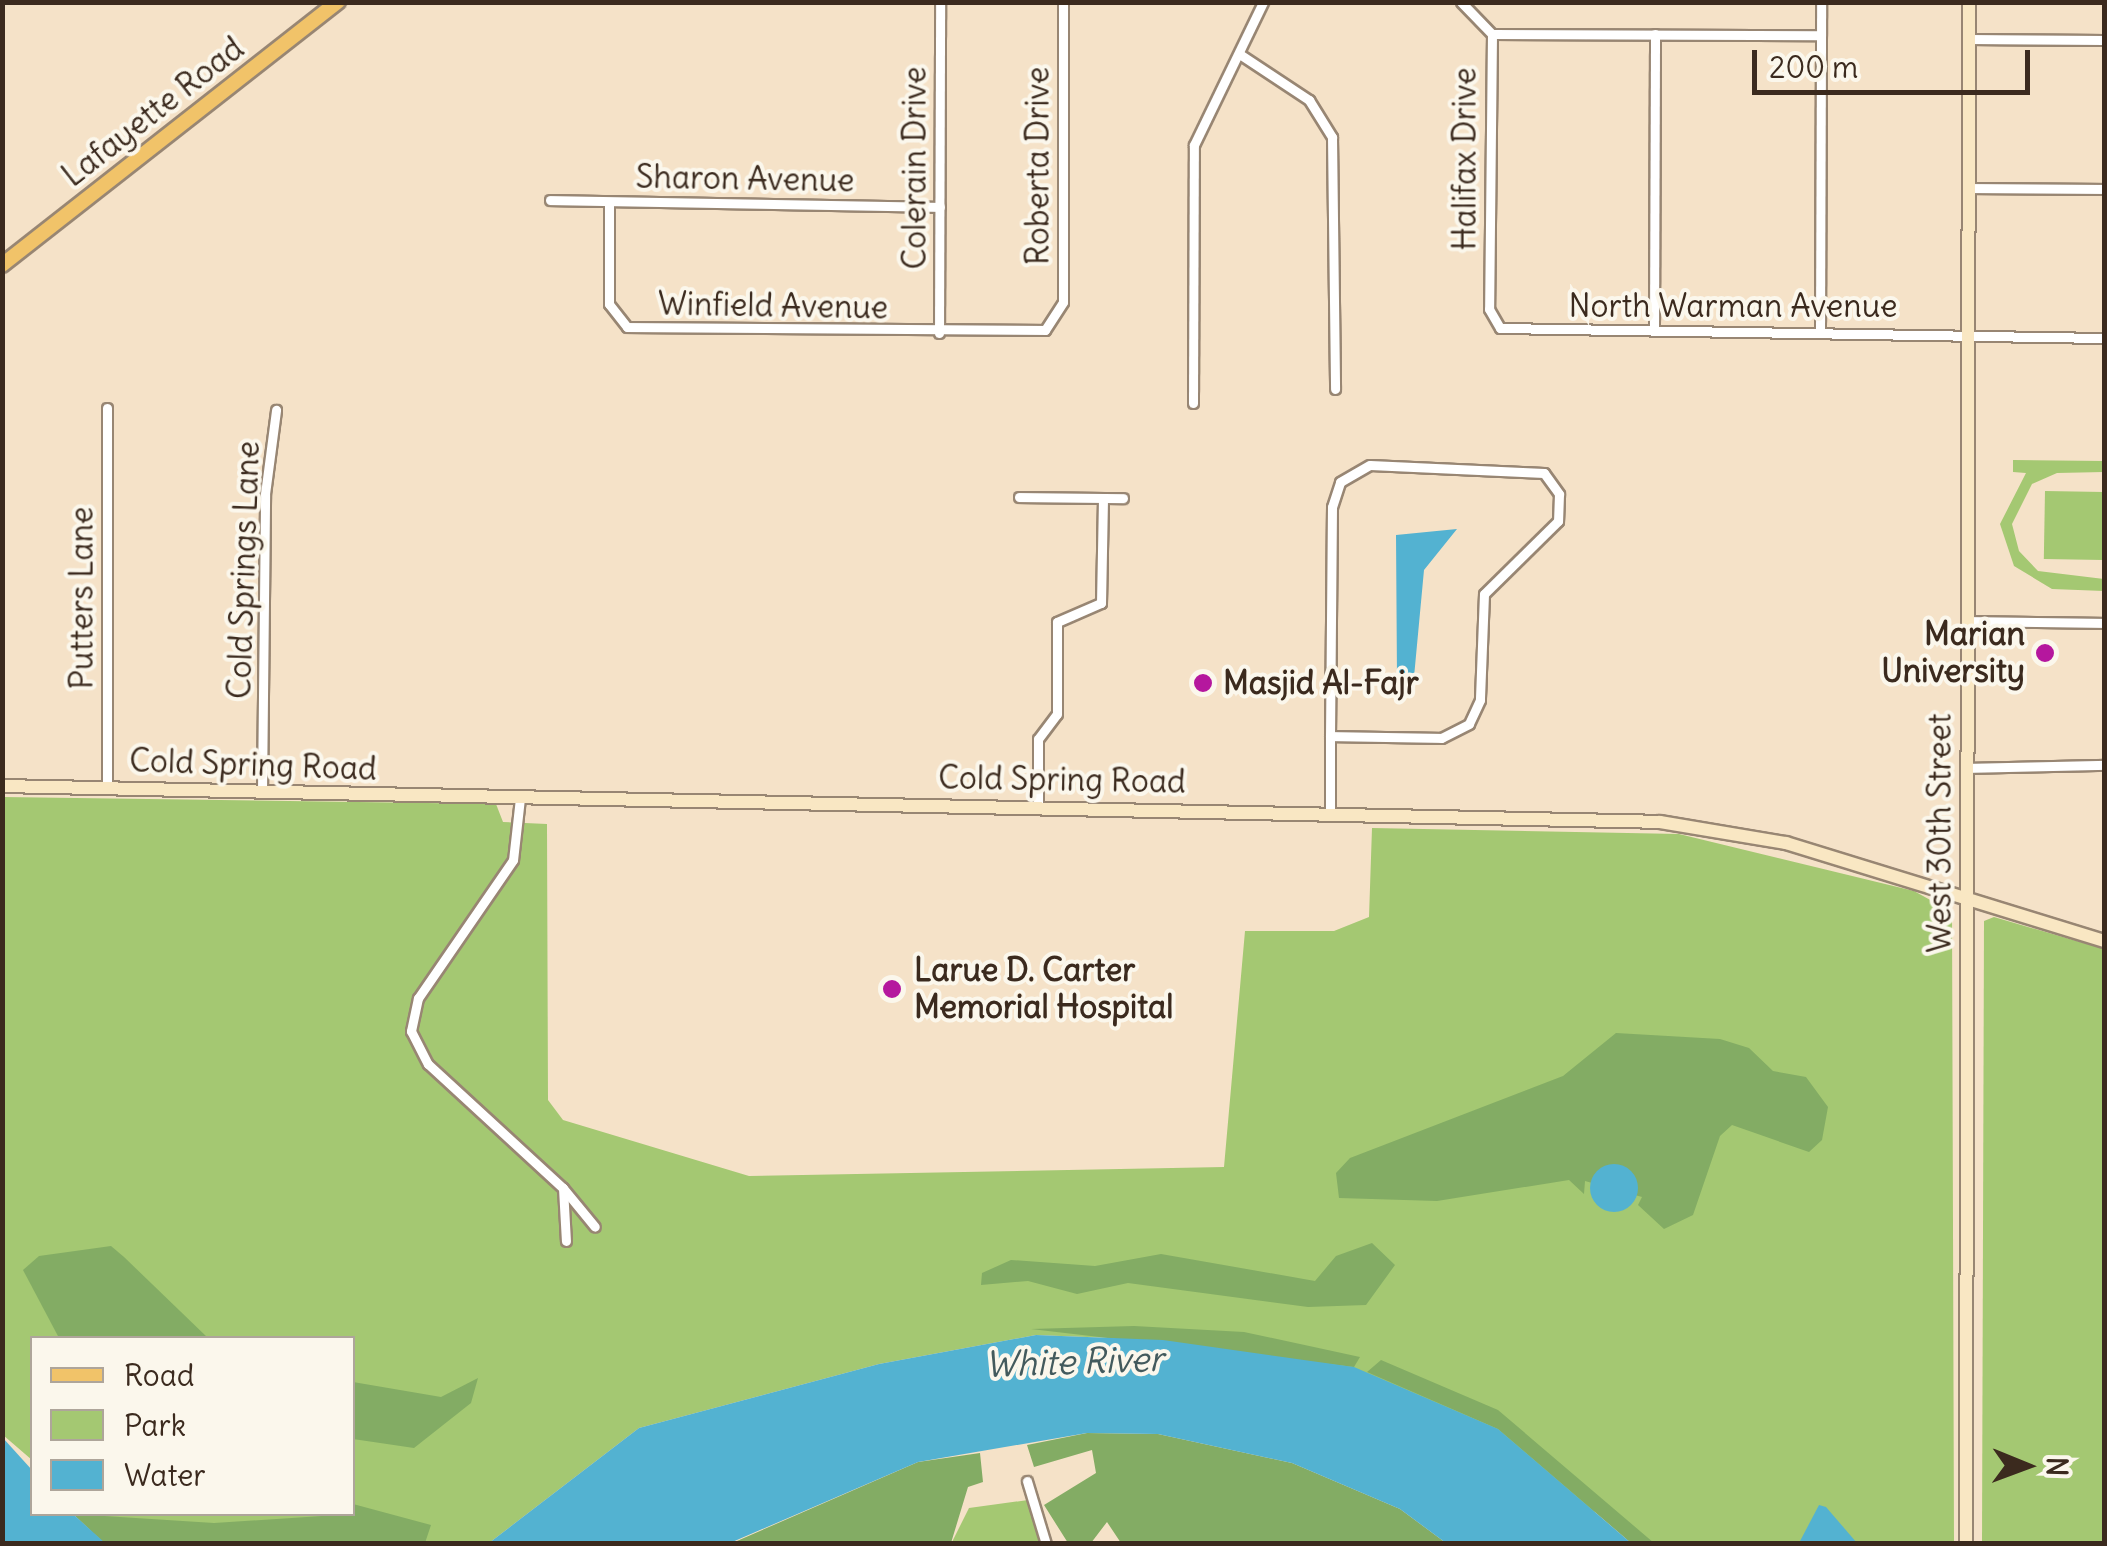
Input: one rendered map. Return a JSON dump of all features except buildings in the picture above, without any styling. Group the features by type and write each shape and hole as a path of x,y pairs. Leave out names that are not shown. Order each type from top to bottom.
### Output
{"main road":[{"name":"Lafayette Road","path":"2,266 338,2"}],"street":[{"name":"Colerain Drive","path":"940,2 940,333"},
{"name":"Roberta Drive","path":"1051,326 1063,302 1063,2"},
{"path":"1193,403 1194,146 1205,106 1240,54 1262,2"},
{"name":"Halifax Drive","path":"1461,2 1492,34 1489,309 1498,326"},
{"path":"1820,2 1820,332"},
{"name":"West 30th Street","path":"1966,1544 1969,2"},
{"path":"1492,34 1820,35"},
{"path":"1654,331 1655,34"},
{"path":"1969,39 2104,40"},
{"path":"1240,54 1309,100 1332,137 1334,389"},
{"path":"1969,188 2104,189"},
{"name":"Sharon Avenue","path":"550,200 940,208"},
{"name":"Winfield Avenue","path":"609,202 609,304 627,327 940,333 1051,326"},
{"name":"North Warman Avenue","path":"1498,326 1654,331 1968,332"},
{"path":"1968,332 2104,338"},
{"name":"Putters Lane","path":"107,408 107,788"},
{"name":"Cold Springs Lane","path":"262,792 265,494 276,410"},
{"path":"1330,736 1441,738 1469,724 1480,700 1482,598 1556,527 1559,494 1548,476 1524,466 1370,465 1346,475 1334,496 1330,736 1330,813"},
{"path":"1020,497 1123,498"},
{"path":"1038,807 1038,739 1057,714 1057,622 1101,604 1103,498"},
{"path":"1968,622 2104,623"},
{"path":"1968,768 2104,765"},
{"name":"Cold Spring Road","path":"2,786 1330,813 1698,826 2104,941"},
{"path":"520,798 513,860 418,998 411,1031 428,1064 563,1188 595,1226"},
{"path":"563,1188 566,1242"},
{"path":"1028,1481 1046,1544"}],"green space":[{"path":"2013,460 2104,461 2104,472 2057,473 2032,484 2012,524 2019,551 2038,571 2104,579 2104,591 2052,589 2014,566 2000,524 2026,473 2013,472"},
{"path":"2045,491 2104,492 2103,560 2044,559"},
{"path":"3,797 496,804 503,822 547,824 548,1100 563,1120 749,1176 1224,1167 1245,931 1334,931 1369,917 1372,828 1679,834 1914,891 1952,912 1954,1543 1631,1543 1603,1515 1163,1340 1036,1335 879,1364 639,1428 489,1543 138,1543 103,1516 355,1516 355,1336 30,1336 30,1458 3,1435"},
{"path":"1994,917 2104,949 2104,1543 1982,1543 1984,921"},
{"path":"1616,1033 1720,1039 1749,1048 1773,1071 1806,1077 1828,1107 1822,1140 1809,1152 1732,1125 1720,1136 1693,1215 1664,1229 1638,1205 1642,1197 1585,1181 1584,1194 1569,1180 1437,1201 1339,1198 1336,1173 1350,1158 1563,1076"},
{"path":"1372,1243 1395,1265 1366,1305 1308,1307 1128,1283 1077,1294 1028,1281 981,1285 982,1273 1011,1260 1095,1266 1161,1254 1315,1281 1336,1256"},
{"path":"111,1246 206,1336 58,1336 23,1270 39,1256"},
{"path":"1134,1326 1244,1332 1360,1357 1354,1367 1031,1329"},
{"path":"1381,1360 1498,1410 1654,1543 1631,1543 1498,1429 1367,1372"},
{"path":"478,1378 471,1403 414,1448 355,1439 355,1382 441,1397"},
{"path":"1087,1433 1158,1434 1292,1463 1400,1509 1446,1543 1121,1543 1107,1522 1091,1543 1068,1543 1044,1505 1096,1473 1092,1450 1034,1467 1027,1445"},
{"path":"980,1453 983,1482 968,1487 951,1543 730,1544 918,1462"},
{"path":"1028,1500 1042,1544 951,1544 969,1508"},
{"path":"355,1505 431,1525 425,1543 105,1544 75,1516 214,1523 355,1516"}],"water":[{"path":"1457,529 1424,570 1414,677 1397,679 1396,535"},
{"path":"1614,1164 1631,1171 1638,1188 1631,1205 1614,1212 1597,1205 1590,1188 1597,1171"},
{"name":"White River","path":"1036,1335 1163,1340 1354,1367 1498,1429 1631,1543 1446,1543 1400,1509 1292,1463 1158,1434 1087,1433 918,1462 730,1543 489,1543 639,1428 879,1364"},
{"path":"3,1438 30,1468 30,1516 75,1516 105,1543 3,1543"},
{"path":"1819,1505 1826,1507 1857,1543 1799,1543"}],"place":[{"name":"Marian University","path":"2045,653"},
{"name":"Masjid Al-Fajr","path":"1203,683"},
{"name":"Larue D. Carter Memorial Hospital","path":"892,989"}]}
